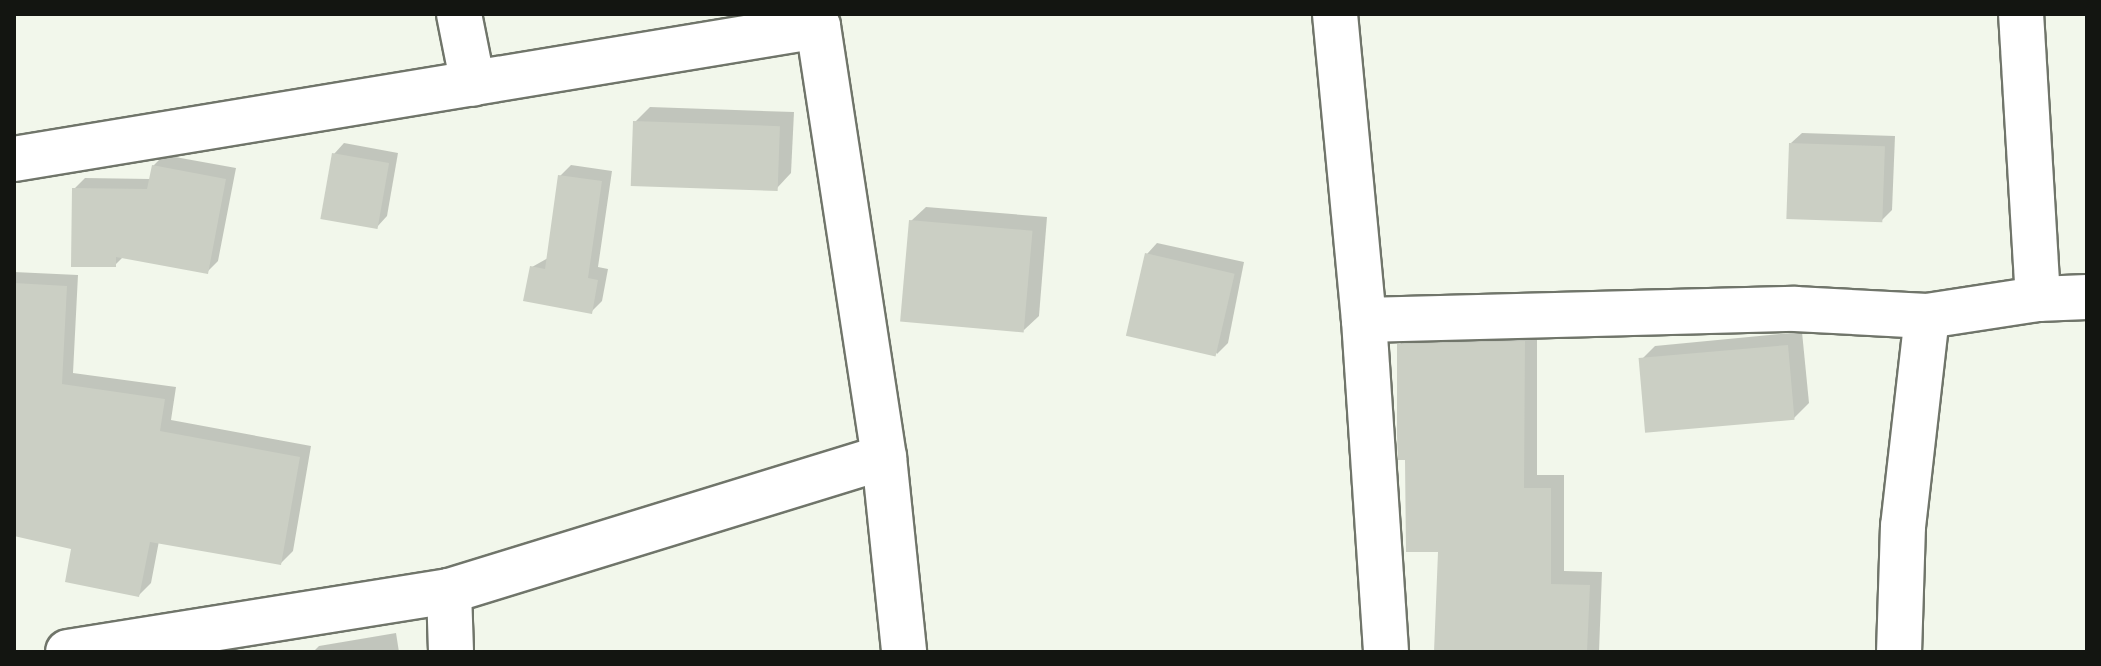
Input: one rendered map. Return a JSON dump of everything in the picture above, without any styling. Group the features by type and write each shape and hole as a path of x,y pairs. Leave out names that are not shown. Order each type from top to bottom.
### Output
{"street":[{"path":"459,14 473,84"},
{"path":"1335,14 1364,320 1386,652"},
{"path":"2021,14 2038,299"},
{"path":"14,159 473,84 818,20 884,457 904,652"},
{"path":"1364,320 1795,309 1927,316 2038,299 2087,297"},
{"path":"1899,652 1903,526 1927,316"},
{"path":"68,652 449,591 884,457"},
{"path":"449,591 451,652"}],"building":[{"path":"633,121 780,126 778,191 631,186"},
{"path":"1789,143 1885,146 1882,222 1786,219"},
{"path":"332,153 389,163 377,229 320,219"},
{"path":"152,165 226,179 208,274 116,257 116,267 71,267 72,188 147,189"},
{"path":"558,175 602,181 588,278 598,280 592,314 523,301 530,266 545,269"},
{"path":"909,220 1033,231 1024,332 900,322"},
{"path":"1145,253 1235,274 1216,357 1126,336"},
{"path":"14,283 67,286 62,384 165,399 160,431 300,457 281,565 150,542 139,597 65,582 71,549 14,536"},
{"path":"1525,341 1524,488 1551,488 1551,584 1590,585 1587,652 1434,652 1438,552 1406,552 1405,460 1398,460 1397,344"},
{"path":"1788,345 1795,420 1645,433 1639,358"}]}
